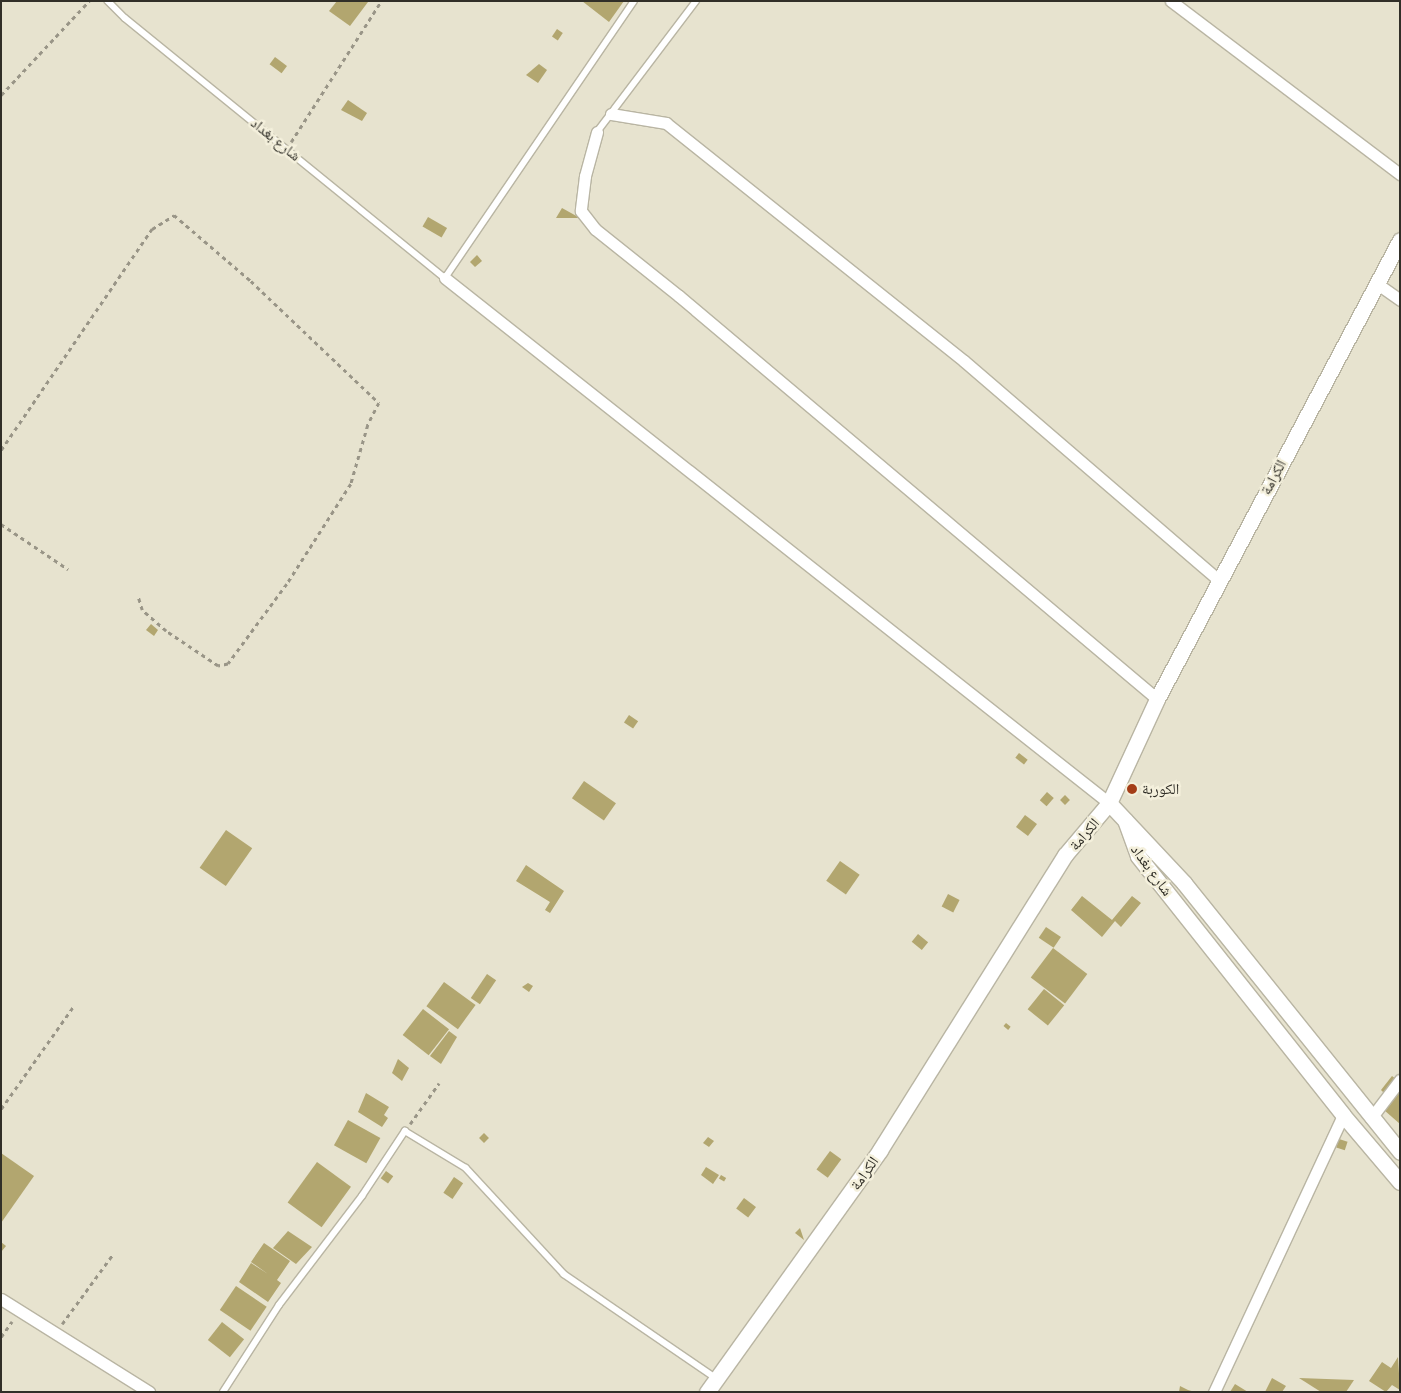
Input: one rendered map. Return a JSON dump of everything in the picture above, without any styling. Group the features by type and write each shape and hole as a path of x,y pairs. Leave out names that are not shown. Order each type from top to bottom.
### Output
{"main road":[{"name":"الكرامة","path":"707,1392 880,1150 1065,855 1110,802 1157,699 1400,240"},
{"path":"1110,802 1125,820"},
{"name":"شارع بغداد","path":"1125,820 1138,856 1343,1115 1400,1182"},
{"name":"شارع بغداد","path":"1125,820 1143,835 1184,883 1400,1152"}],"street":[{"path":"1171,1 1400,174"},
{"path":"611,114 666,123 964,361 1219,580"},
{"path":"597,132 585,176 581,211 595,229 694,308 1157,699"},
{"path":"445,278 1110,802"},
{"path":"1376,283 1400,300"},
{"path":"1371,1118 1400,1080"},
{"path":"1214,1392 1343,1115"},
{"path":"1,1299 149,1392"}],"lane":[{"name":"شارع بغداد","path":"108,1 124,18 288,148 445,278"},
{"path":"445,278 634,1"},
{"path":"597,132 696,1"},
{"path":"223,1392 279,1306 362,1196 405,1131 466,1168 564,1274 716,1378"}],"path":[{"path":"1,95 89,1"},
{"path":"288,148 381,1"},
{"path":"1,450 152,229 174,215 250,280 379,403 368,425 350,484 287,584 228,664 218,666 166,631 142,610 138,597"},
{"path":"1,524 68,569"},
{"path":"1,1109 72,1007"},
{"path":"405,1131 439,1083"},
{"path":"55,1333 113,1254"},
{"path":"1,1337 19,1312"}],"building":[{"path":"337,1 368,2 350,26 329,11"},
{"path":"582,1 624,1 609,22"},
{"path":"557,29 563,33 558,40 552,36"},
{"path":"275,57 287,66 282,73 270,64"},
{"path":"539,64 547,70 538,83 526,75"},
{"path":"348,100 367,113 362,121 341,110"},
{"path":"562,208 580,218 556,218"},
{"path":"428,217 447,228 442,238 422,227"},
{"path":"477,255 482,261 475,267 470,262"},
{"path":"151,624 158,630 154,636 146,630"},
{"path":"629,715 638,721 633,729 624,722"},
{"path":"1019,753 1028,760 1024,765 1015,758"},
{"path":"584,781 616,803 604,821 572,798"},
{"path":"1047,792 1054,798 1047,806 1040,800"},
{"path":"1065,795 1070,800 1065,805 1060,800"},
{"path":"1025,815 1037,824 1028,836 1016,827"},
{"path":"226,830 252,848 226,886 200,868"},
{"path":"840,861 860,875 846,894 826,881"},
{"path":"526,865 564,891 550,913 545,910 550,902 516,881"},
{"path":"948,894 960,900 953,912 942,906"},
{"path":"1082,896 1112,920 1132,896 1141,903 1121,927 1115,921 1102,937 1071,910"},
{"path":"1046,927 1061,937 1054,948 1039,938"},
{"path":"918,934 928,942 922,950 912,942"},
{"path":"1053,948 1087,974 1065,1003 1031,978"},
{"path":"487,974 496,980 480,1004 471,998"},
{"path":"444,982 476,1005 458,1029 426,1006"},
{"path":"528,983 533,986 529,992 522,987"},
{"path":"1044,989 1064,1005 1048,1026 1028,1009"},
{"path":"423,1009 449,1029 429,1055 403,1035"},
{"path":"1006,1023 1011,1027 1008,1030 1003,1026"},
{"path":"449,1031 457,1037 441,1064 430,1056"},
{"path":"398,1059 409,1068 402,1081 392,1073"},
{"path":"1392,1076 1396,1079 1384,1093 1381,1090"},
{"path":"1400,1092 1400,1124 1384,1110"},
{"path":"366,1093 389,1107 384,1115 388,1118 382,1127 358,1112"},
{"path":"348,1120 380,1138 366,1163 334,1145"},
{"path":"484,1133 489,1138 484,1143 479,1138"},
{"path":"708,1137 714,1141 709,1147 703,1143"},
{"path":"1339,1139 1348,1142 1345,1150 1336,1148"},
{"path":"830,1151 841,1159 828,1178 816,1170"},
{"path":"1,1153 34,1176 1,1223"},
{"path":"317,1162 351,1187 322,1227 288,1202"},
{"path":"706,1167 719,1175 713,1184 701,1175"},
{"path":"386,1171 393,1176 388,1184 381,1178"},
{"path":"721,1175 726,1178 724,1182 719,1178"},
{"path":"454,1177 463,1183 452,1199 443,1193"},
{"path":"744,1198 756,1207 748,1217 736,1208"},
{"path":"800,1228 804,1240 795,1233"},
{"path":"288,1231 312,1247 296,1264 273,1248"},
{"path":"1,1242 6,1246 1,1252"},
{"path":"264,1243 290,1261 277,1280 281,1283 268,1302 239,1282 251,1263 268,1274 251,1262"},
{"path":"236,1286 267,1307 250,1331 220,1310"},
{"path":"222,1322 244,1339 230,1357 208,1340"},
{"path":"1398,1357 1400,1390 1392,1385 1386,1392 1369,1381 1382,1362 1391,1368"},
{"path":"1272,1378 1286,1386 1282,1392 1265,1392"},
{"path":"1299,1378 1354,1380 1346,1392 1321,1392"},
{"path":"1235,1384 1248,1392 1230,1392"},
{"path":"1180,1386 1188,1390 1195,1392 1179,1392"}],"place":[{"name":"الكوربة","path":"1132,789"}]}
